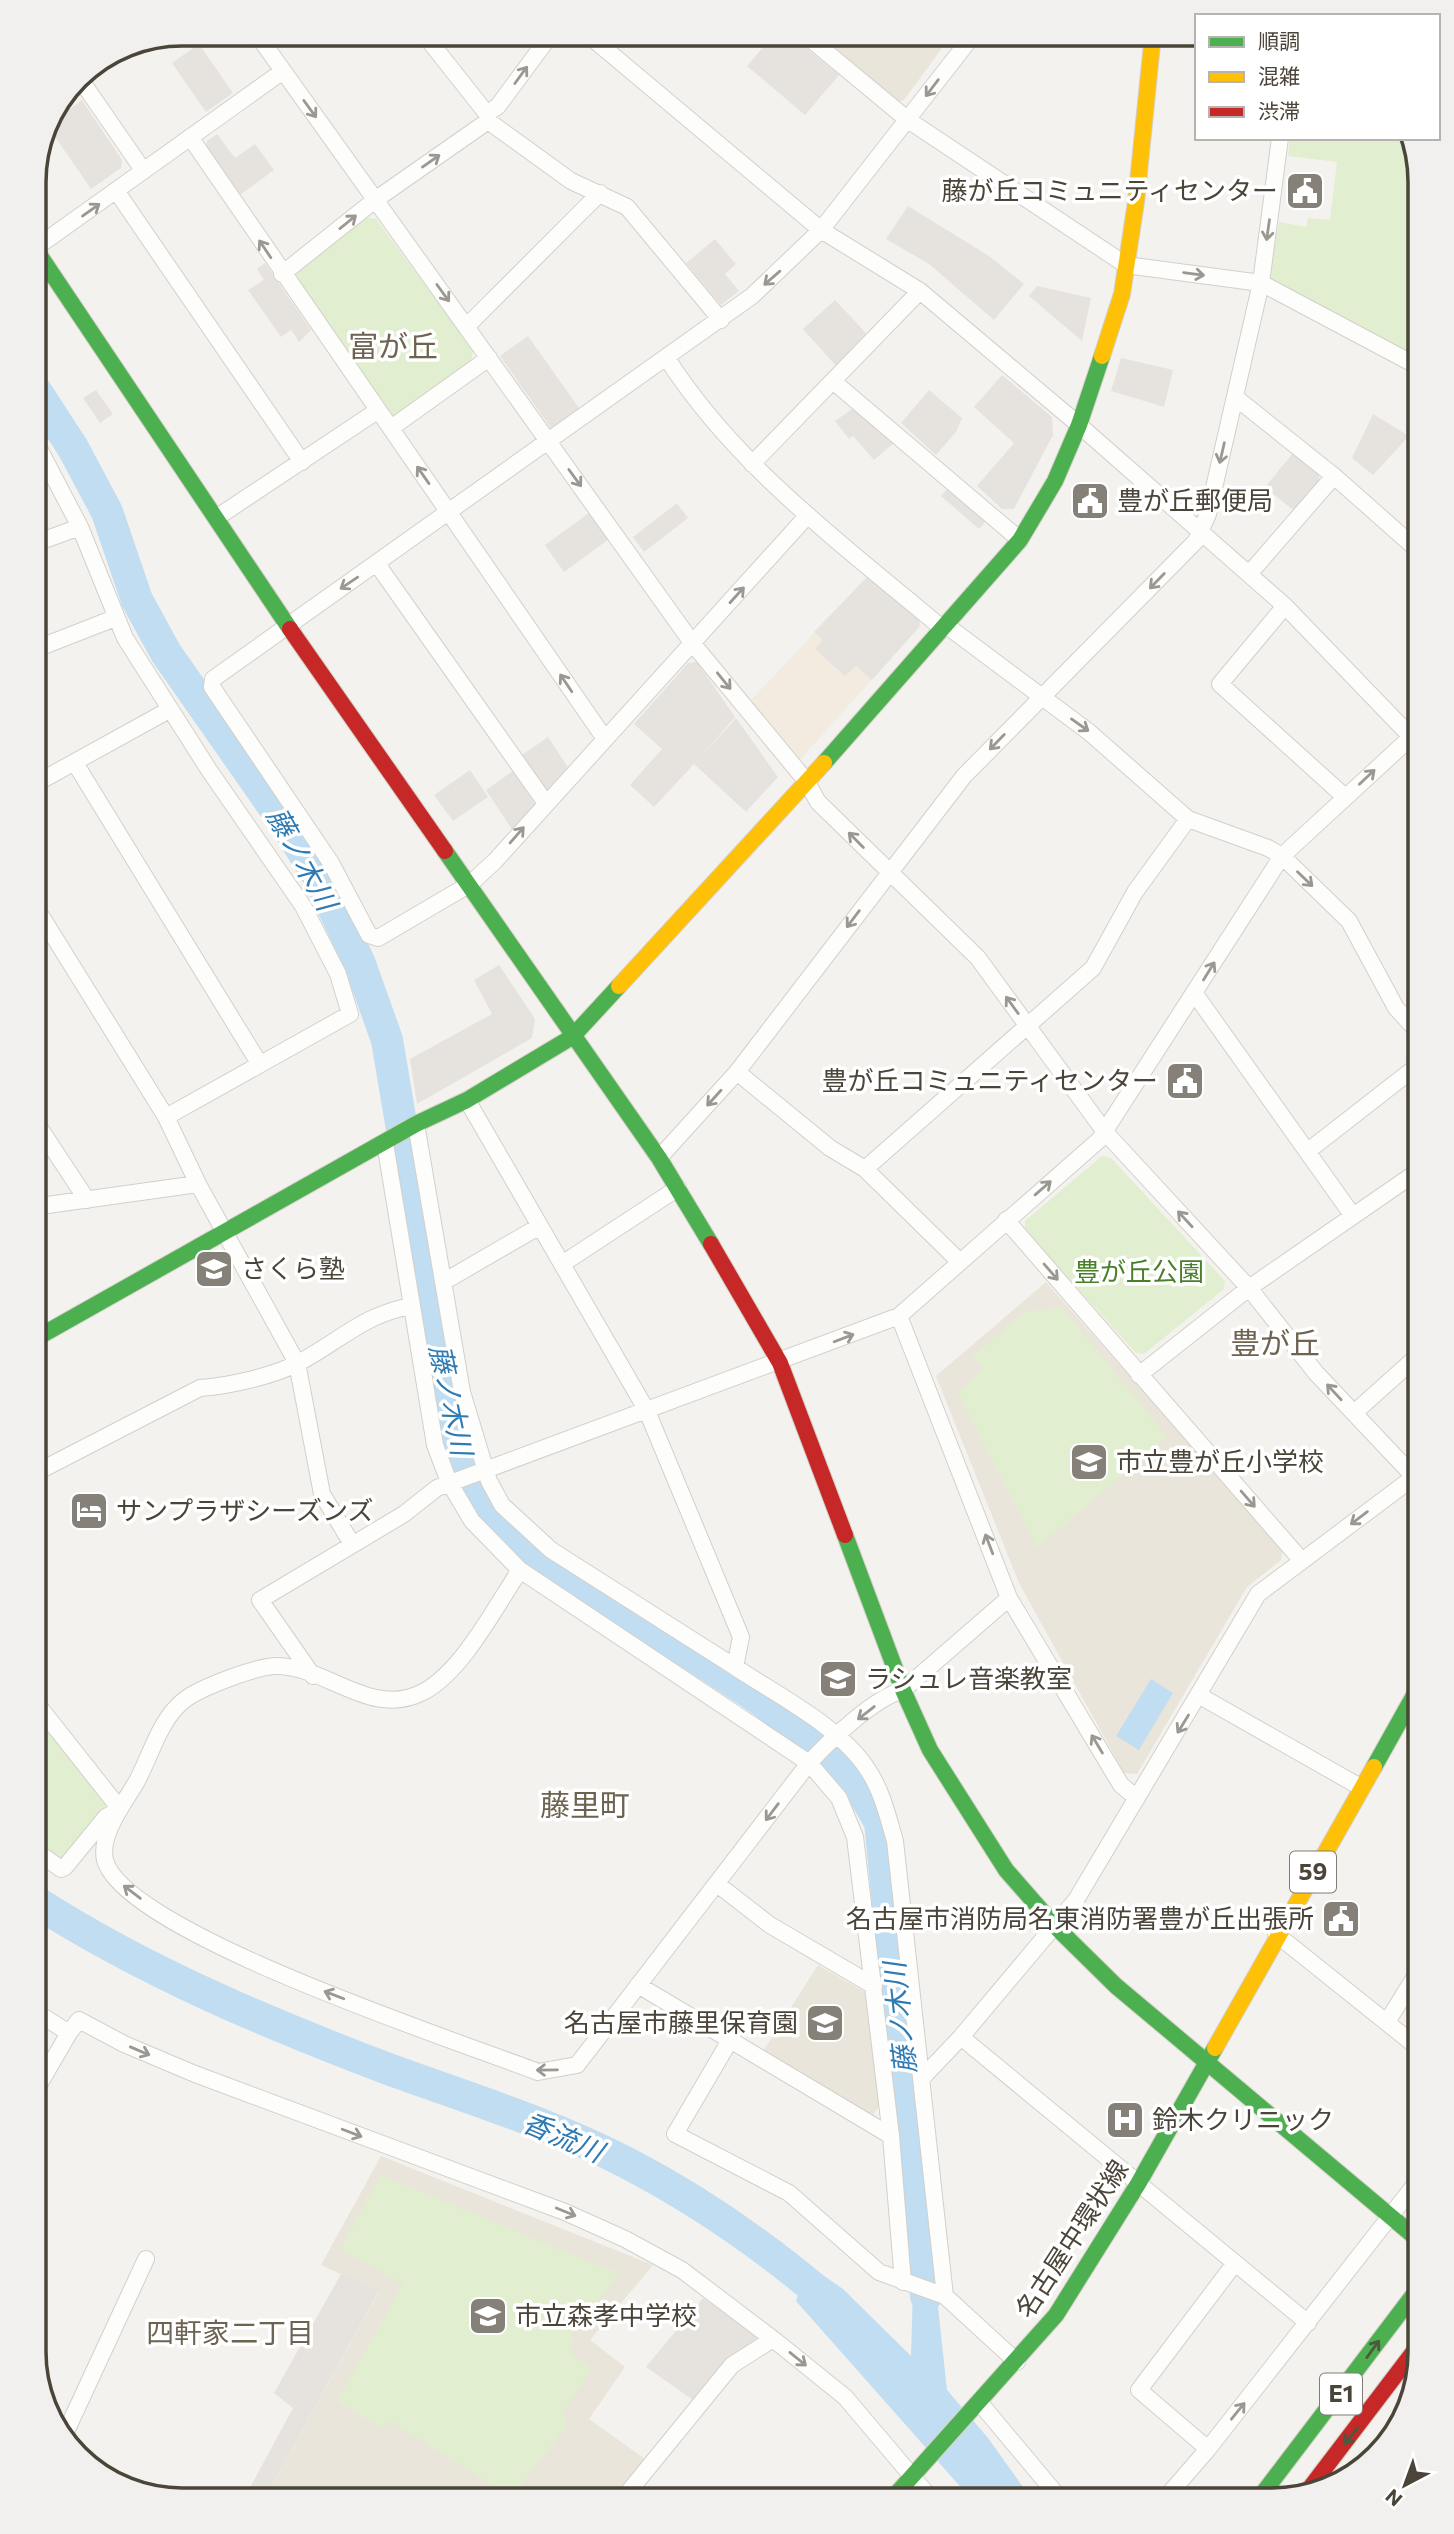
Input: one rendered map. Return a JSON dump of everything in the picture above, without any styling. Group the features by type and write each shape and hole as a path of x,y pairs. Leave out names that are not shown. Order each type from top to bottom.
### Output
{"main road":[{"path":"46,1333 416,1124 467,1100 572,1037 945,628 1020,540 1055,481 1079,425 1110,336 1126,265 1136,202 1152,46"},
{"path":"46,267 288,626 470,884 572,1037 678,1188 780,1363 903,1690 930,1750 954,1794 1006,1870 1055,1926 1116,1986 1408,2232"},
{"name":"名古屋中環状線","path":"902,2488 977,2407 1056,2315 1138,2184 1276,1934 1362,1788 1408,1716"},
{"name":"E1","path":"1267,2488 1408,2302"},
{"name":"E1","path":"1315,2481 1408,2360"}],"street":[{"path":"265,46 693,643 807,782 818,802 978,958 1105,1132 1249,1287 1316,1373 1408,1471"},
{"path":"433,46 488,118 571,181 627,207 721,320"},
{"path":"282,274 375,200 488,118 542,46"},
{"path":"602,46 821,230 920,291 1079,425 1200,529 1285,607 1408,727"},
{"path":"819,46 908,120 1126,265 1261,283 1408,361"},
{"path":"808,515 545,802 495,861 470,884 378,937 369,935 331,863 212,687 213,679 721,320 786,267 821,230 964,46"},
{"path":"46,241 283,71"},
{"path":"85,86 143,170"},
{"path":"190,137 605,739"},
{"path":"659,1158 737,1072 964,776 1196,541 1209,514 1261,283 1280,140"},
{"path":"117,192 302,462"},
{"path":"467,326 600,193"},
{"path":"752,464 920,291"},
{"path":"666,357 712,421 752,464 808,515 945,628 1089,732 1188,818 1268,848 1282,856 1349,921 1396,1008 1408,1021"},
{"path":"391,428 489,358"},
{"path":"834,382 1020,540"},
{"path":"1235,397 1334,476 1408,541"},
{"path":"216,518 377,411"},
{"path":"46,463 80,527 115,618 169,710 303,905 338,974 350,1014 166,1117"},
{"path":"1249,574 1334,476"},
{"path":"46,539 80,527"},
{"path":"377,564 545,802"},
{"path":"1285,607 1220,684 1345,797"},
{"path":"46,645 115,618"},
{"path":"46,778 169,710"},
{"path":"313,1676 260,1600 404,1514 454,1480 780,1363 899,1316 1105,1132 1282,856 1345,797 1408,745"},
{"path":"75,763 259,1063"},
{"path":"865,1169 1093,968 1135,892 1188,818"},
{"path":"46,924 166,1117 198,1184 297,1363 322,1494 352,1544"},
{"path":"1195,994 1353,1216"},
{"path":"737,1072 830,1148 865,1169 960,1262"},
{"path":"1308,1151 1408,1073"},
{"path":"467,1100 647,1411 741,1637 735,1667"},
{"path":"416,1124 462,1392 480,1470 502,1505 551,1550 735,1667 835,1738 869,1770 885,1806 895,1841 922,2078 940,2294"},
{"path":"46,1138 87,1200"},
{"path":"385,1143 435,1445 472,1521 520,1570 811,1761 839,1798 855,1837 910,2285"},
{"path":"1139,1375 1249,1287 1408,1178"},
{"path":"46,1205 198,1184"},
{"path":"562,1264 678,1188"},
{"path":"1006,1220 1302,1561"},
{"path":"445,1281 540,1226"},
{"path":"46,1467 200,1388 223,1386 297,1363 381,1312 411,1306"},
{"path":"899,1316 1009,1598 1121,1785 1137,1798"},
{"path":"1354,1413 1408,1365"},
{"path":"922,2078 961,2037 1076,1900 1200,1696 1258,1594 1408,1487"},
{"path":"520,1570 456,1662 439,1682 421,1693 397,1700 372,1698 280,1665 257,1668 187,1698 167,1719 109,1830 105,1859 118,1882 155,1909 234,1955 538,2071 577,2065 811,1761 835,1738 892,1693 903,1690 1009,1598"},
{"path":"1200,1696 1362,1788"},
{"path":"46,1715 120,1809"},
{"path":"46,1858 61,1868 65,1867 106,1817 120,1809"},
{"path":"717,1884 771,1926 874,1986"},
{"path":"1276,1934 1408,2039"},
{"path":"638,1985 729,2042 891,2136"},
{"path":"1387,2022 1408,1988"},
{"path":"46,2018 69,2033"},
{"path":"46,2073 79,2020 124,2044 195,2074 565,2212 625,2239 682,2270 845,2396 924,2488"},
{"path":"961,2037 1308,2323"},
{"path":"729,2042 675,2134 789,2193 879,2272 940,2294 1017,2362"},
{"path":"1174,2488 1408,2195"},
{"path":"68,2427 146,2259"},
{"path":"1208,2449 1139,2390 1235,2263"},
{"path":"632,2488 732,2365 773,2339"},
{"path":"977,2407 1050,2488"}],"shaded area":[{"path":"196,46 200,46 233,93 206,112 172,63"},
{"path":"764,46 804,46 839,75 805,115 747,66"},
{"path":"830,46 943,46 904,100 898,102"},
{"path":"82,100 122,160 121,168 91,189 54,135 65,112"},
{"path":"217,134 235,158 255,144 274,170 240,195 206,148 207,141"},
{"path":"908,206 989,256 1024,284 994,320 929,264 886,239"},
{"path":"715,239 736,264 725,274 739,291 721,305 686,263"},
{"path":"265,263 311,330 299,342 291,330 281,337 248,290 264,280 257,269"},
{"path":"1037,286 1091,298 1082,341 1029,296"},
{"path":"835,300 866,333 836,366 803,329"},
{"path":"528,336 579,408 551,428 500,356"},
{"path":"1121,358 1173,370 1164,407 1111,391"},
{"path":"1002,375 1052,417 1053,435 1014,509 1002,509 977,486 1014,443 974,407"},
{"path":"96,390 113,414 100,423 83,398"},
{"path":"929,390 962,418 956,432 936,455 901,423"},
{"path":"855,407 895,442 874,460 853,436 849,439 835,421"},
{"path":"1373,414 1408,435 1373,475 1352,458"},
{"path":"1293,453 1319,475 1319,482 1294,511 1265,487"},
{"path":"948,488 986,521 979,529 941,496"},
{"path":"677,503 688,518 644,552 633,537"},
{"path":"589,513 609,539 564,572 545,545"},
{"path":"869,575 920,626 798,762 749,702"},
{"path":"869,575 919,617 920,626 872,680 856,666 845,676 815,649 823,640 814,632"},
{"path":"697,662 735,717 698,760 736,718 778,777 746,812 694,764 654,807 630,785 662,749 634,724 688,663"},
{"path":"548,737 569,769 548,793 519,757"},
{"path":"470,770 488,797 453,821 434,795"},
{"path":"513,771 536,806 513,831 486,790"},
{"path":"499,965 535,1019 532,1038 417,1104 410,1059 492,1014 474,980"},
{"name":"市立豊が丘小学校","path":"1046,1282 1283,1549 1281,1560 1247,1587 1137,1774 1124,1773 1019,1583 936,1376"},
{"name":"名古屋市藤里保育園","path":"818,1965 865,1992 881,2104 872,2116 762,2053"},
{"name":"市立森孝中学校","path":"381,2156 653,2265 590,2340 625,2367 589,2419 645,2459 623,2488 271,2488 379,2292 321,2265"},
{"path":"341,2274 379,2291 271,2488 250,2488 293,2408 274,2393"},
{"path":"703,2298 759,2336 728,2361 693,2400 646,2367"}],"green space":[{"path":"1290,140 1402,140 1408,182 1408,352 1272,282 1269,274 1279,222 1306,227 1308,218 1330,220 1337,162 1288,156"},
{"path":"365,217 376,219 473,350 471,364 399,416 388,414 295,281 298,268"},
{"name":"豊が丘公園","path":"1102,1156 1111,1158 1225,1281 1224,1289 1144,1354 1136,1353 1025,1230 1025,1221"},
{"path":"1062,1307 1167,1437 1037,1548 958,1393 983,1369 972,1357 1024,1312"},
{"path":"46,1728 106,1801 105,1812 65,1858 57,1859 46,1852"},
{"path":"381,2175 615,2272 617,2277 572,2332 571,2353 589,2366 590,2372 561,2414 566,2419 567,2426 519,2488 497,2488 390,2421 381,2428 337,2401 403,2284 340,2249"}],"water":[{"path":"1151,1679 1173,1693 1139,1750 1116,1736"},
{"path":"932,2252 947,2390 988,2438 1024,2488 961,2488 796,2301 808,2265 843,2289 911,2356 914,2253"}],"waterway":[{"name":"藤ノ木川","path":"46,406 73,448 107,512 137,600 166,653 287,826 318,876 360,964 387,1040 450,1415 468,1473 496,1516 532,1550 758,1698 820,1745 857,1783 880,1822 926,2296"},
{"name":"香流川","path":"46,1908 163,1973 253,2015 391,2070 540,2124 627,2163 736,2229 836,2307"}],"traffic: fast":[{"path":"46,265 290,629"},
{"path":"824,763 1020,540 1055,481 1079,425 1102,356"},
{"path":"445,851 659,1158 711,1244"},
{"path":"46,1333 416,1124 467,1100 572,1037 619,986"},
{"path":"845,1535 903,1690 930,1750 1006,1870 1055,1926 1116,1986 1408,2231"},
{"path":"1374,1767 1408,1706"},
{"path":"902,2488 1056,2315 1138,2184 1215,2048"},
{"path":"1267,2488 1408,2302"}],"traffic: slow":[{"path":"1102,356 1122,294 1136,202 1152,46"},
{"path":"619,986 824,763"},
{"path":"1215,2048 1374,1767"}],"traffic: jam":[{"path":"290,629 445,851"},
{"path":"711,1244 780,1363 845,1535"},
{"path":"1315,2481 1408,2360"}],"place":[{"name":"藤が丘コミュニティセンター","path":"1305,191"},
{"name":"豊が丘郵便局","path":"1090,501"},
{"name":"豊が丘コミュニティセンター","path":"1185,1081"},
{"name":"さくら塾","path":"214,1269"},
{"name":"市立豊が丘小学校","path":"1089,1462"},
{"name":"サンプラザシーズンズ","path":"89,1511"},
{"name":"ラシュレ音楽教室","path":"838,1679"},
{"name":"名古屋市消防局名東消防署豊が丘出張所","path":"1341,1919"},
{"name":"名古屋市藤里保育園","path":"825,2023"},
{"name":"鈴木クリニック","path":"1125,2120"},
{"name":"市立森孝中学校","path":"488,2316"}],"district":[{"name":"富が丘","path":"393,347"},
{"name":"豊が丘","path":"1275,1344"},
{"name":"藤里町","path":"585,1806"},
{"name":"四軒家二丁目","path":"230,2333"}]}
